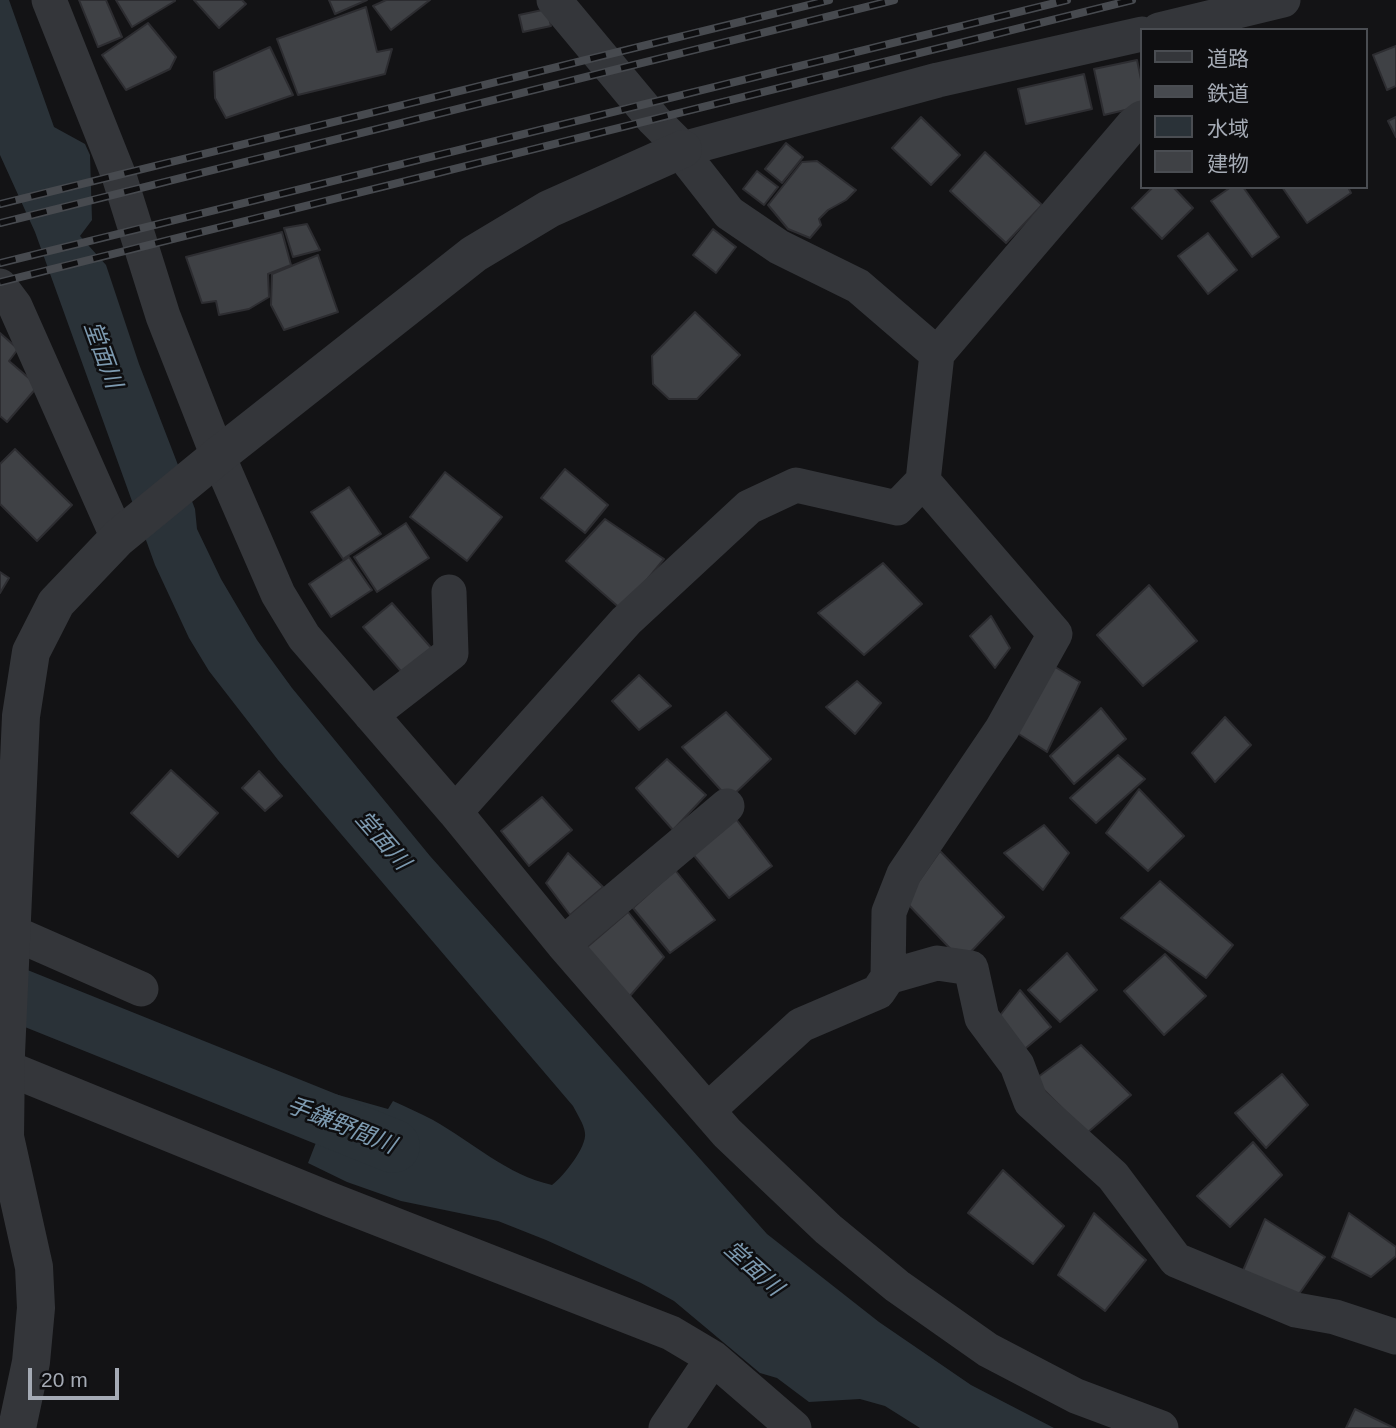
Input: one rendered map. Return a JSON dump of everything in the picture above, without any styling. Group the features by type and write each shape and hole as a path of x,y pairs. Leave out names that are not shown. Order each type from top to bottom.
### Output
{"street":[{"path":"49,0 119,176 163,316 218,456 278,594 304,637 455,812 563,944 727,1133 828,1229 897,1286 999,1355 1076,1396 1161,1428"},
{"path":"554,0 654,120 682,149 729,213 779,247 858,286 937,354"},
{"path":"1176,28 1217,23 1283,0"},
{"path":"17,1428 31,1362 36,1308 34,1267 6,1166 4,1062 8,933 21,716 31,652 56,603 118,538 218,456 474,254 549,209 682,149 938,80 1140,33"},
{"path":"455,812 626,621 749,507 796,485 897,508 923,481 937,354 1140,120"},
{"path":"0,286 15,306 118,538"},
{"path":"708,1110 801,1025 878,992 888,977 889,912 904,874 1002,729 1055,634 923,481"},
{"path":"371,715 451,653 449,592"},
{"path":"563,944 727,806"},
{"path":"8,933 141,989"},
{"path":"888,977 937,963 971,968 982,1018 1017,1065 1031,1102 1113,1176 1176,1260 1296,1310 1335,1317 1396,1337"},
{"path":"4,1062 331,1200 671,1334 713,1357 794,1428"},
{"path":"666,1428 713,1357"}],"water":[{"name":"堂面川","path":"0,0 9,0 54,127 85,144 90,155 92,220 80,236 106,265 139,364 195,509 197,529 221,579 257,640 292,688 430,856 767,1234 879,1322 971,1385 1054,1428 920,1428 885,1406 860,1399 809,1402 777,1378 760,1373 674,1301 641,1283 498,1221 401,1201 347,1182 308,1163 335,1094 388,1109 393,1101 433,1120 520,1174 552,1185 568,1169 582,1146 585,1133 573,1106 278,760 209,671 189,638 155,565 35,232 0,155"}],"building":[{"path":"79,0 106,0 122,37 98,47"},
{"path":"116,0 175,0 175,1 132,27"},
{"path":"194,0 242,0 246,4 219,28"},
{"path":"329,0 367,0 335,14"},
{"path":"386,0 430,0 391,30 373,6"},
{"path":"366,7 377,52 392,49 385,74 298,95 277,39"},
{"path":"547,9 551,26 523,32 519,15"},
{"path":"148,23 176,57 170,69 126,90 102,55"},
{"path":"1396,46 1396,86 1387,90 1373,55"},
{"path":"270,47 293,95 226,118 215,98 214,72"},
{"path":"1137,60 1140,106 1104,115 1094,69"},
{"path":"1084,74 1092,109 1026,124 1018,89"},
{"path":"921,117 960,155 931,185 892,148"},
{"path":"1396,117 1396,137 1388,121"},
{"path":"786,143 803,157 782,183 765,169"},
{"path":"985,152 1042,205 1006,243 950,191"},
{"path":"817,161 856,190 819,219 821,225 810,238 788,229 768,205 802,162"},
{"path":"757,171 778,187 764,205 743,189"},
{"path":"1151,189 1175,189 1193,208 1162,239 1132,208"},
{"path":"1228,189 1244,189 1279,237 1252,257 1211,201"},
{"path":"1283,189 1349,189 1351,193 1307,223"},
{"path":"307,224 320,250 293,257 284,228"},
{"path":"713,229 736,247 716,273 693,255"},
{"path":"282,232 291,265 268,274 269,297 249,309 219,315 216,301 202,303 186,257"},
{"path":"1208,233 1237,270 1208,294 1178,256"},
{"path":"318,255 338,312 284,330 271,305 272,274"},
{"path":"695,312 740,355 697,399 669,399 653,384 652,356"},
{"path":"0,333 18,349 9,361 38,386 7,422 0,416"},
{"path":"15,449 72,505 37,541 0,504 0,464"},
{"path":"565,469 608,505 585,533 541,498"},
{"path":"445,472 502,517 467,561 410,517"},
{"path":"349,487 381,534 343,559 311,512"},
{"path":"605,519 664,559 622,610 566,561"},
{"path":"406,523 429,558 377,592 354,557"},
{"path":"349,557 372,590 331,617 309,584"},
{"path":"883,563 922,604 864,655 818,613"},
{"path":"0,572 9,578 0,593"},
{"path":"1149,585 1197,641 1143,686 1097,635"},
{"path":"392,603 434,651 405,676 363,627"},
{"path":"991,616 1010,648 995,668 970,636"},
{"path":"1047,662 1080,682 1047,752 1014,731"},
{"path":"639,675 671,706 639,730 612,701"},
{"path":"857,681 881,703 855,734 826,707"},
{"path":"1101,708 1126,739 1074,784 1050,756"},
{"path":"726,712 771,759 729,799 682,747"},
{"path":"1225,717 1251,745 1215,782 1192,753"},
{"path":"1118,755 1145,779 1096,823 1070,798"},
{"path":"667,759 706,795 673,830 636,788"},
{"path":"171,770 218,813 178,857 131,813"},
{"path":"259,771 282,796 265,811 242,788"},
{"path":"1139,789 1184,836 1148,871 1106,833"},
{"path":"542,797 572,830 529,866 501,831"},
{"path":"736,819 772,866 729,898 692,853"},
{"path":"1044,825 1069,853 1043,890 1004,853"},
{"path":"940,851 1004,917 962,961 905,901"},
{"path":"568,853 603,887 570,915 546,883"},
{"path":"675,870 715,920 670,953 633,908"},
{"path":"1160,881 1233,945 1206,978 1121,918"},
{"path":"628,912 664,957 629,997 586,948"},
{"path":"1067,953 1097,990 1060,1022 1028,990"},
{"path":"1165,954 1206,996 1164,1035 1124,991"},
{"path":"1020,990 1051,1027 1020,1053 994,1023"},
{"path":"1081,1045 1131,1095 1087,1133 1034,1080"},
{"path":"1282,1074 1308,1105 1266,1148 1235,1113"},
{"path":"1253,1142 1282,1175 1230,1227 1197,1196"},
{"path":"1003,1170 1064,1226 1033,1264 968,1213"},
{"path":"1094,1213 1146,1260 1105,1311 1058,1275"},
{"path":"1349,1213 1396,1247 1396,1256 1371,1277 1332,1257"},
{"path":"1265,1219 1325,1257 1292,1304 1242,1273"},
{"path":"1355,1409 1394,1428 1346,1428"}],"waterway":[{"name":"手鎌野間川","path":"0,988 393,1146"}],"railway":[{"path":"0,204 829,0"},
{"path":"0,223 894,0"},
{"path":"0,263 1067,0"},
{"path":"0,282 1132,0"}]}
